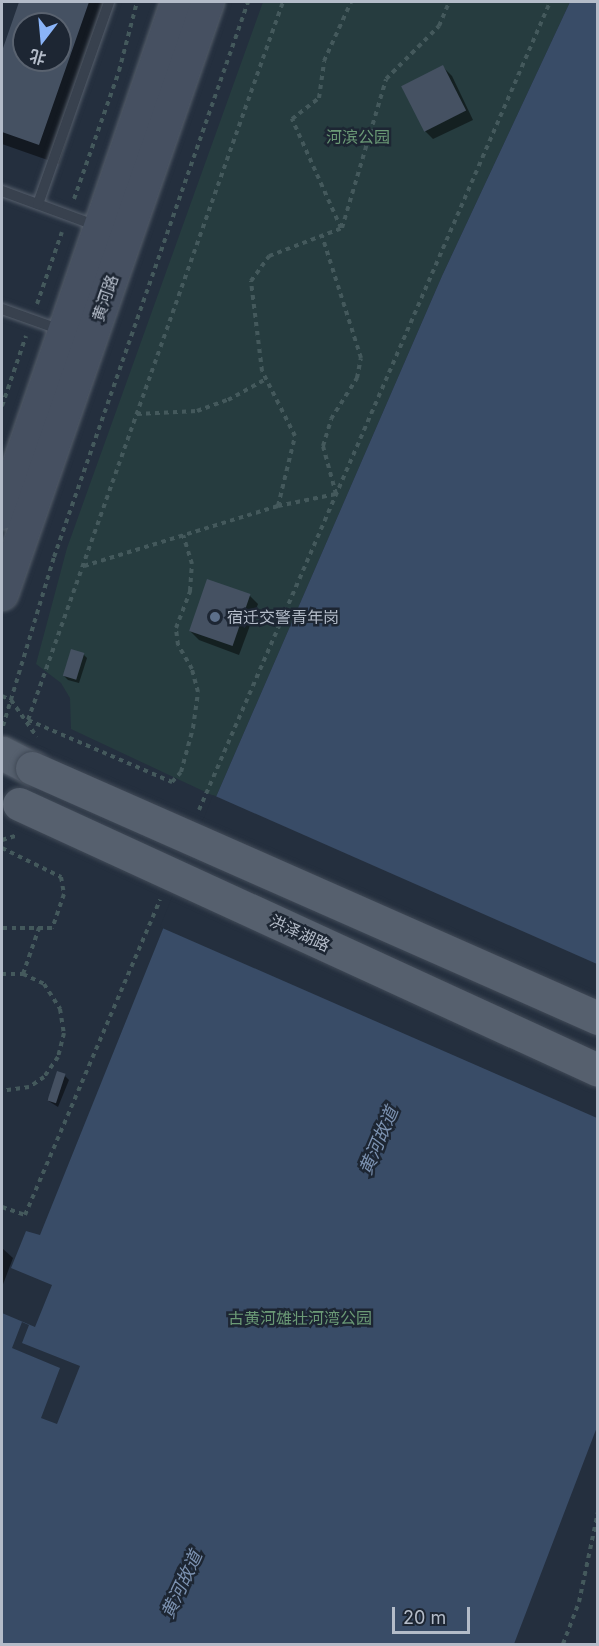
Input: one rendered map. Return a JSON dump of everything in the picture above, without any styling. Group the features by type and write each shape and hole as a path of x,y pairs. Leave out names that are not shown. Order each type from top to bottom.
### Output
{"main road":[{"name":"黄河路","path":"2,513 177,2"},
{"name":"黄河路","path":"2,594 208,2"},
{"path":"2,753 36,755 597,1018"},
{"name":"洪泽湖路","path":"13,812 597,1070"}],"lane":[{"path":"38,204 109,2"},
{"path":"2,191 100,227"},
{"path":"2,309 64,331"}],"path":[{"path":"2,729 54,557 248,2"},
{"path":"36,755 28,720 283,2"},
{"path":"342,228 292,119 319,98 324,61 351,2"},
{"path":"342,228 386,79 439,26 448,2"},
{"path":"196,815 550,2"},
{"path":"278,506 295,436 266,379 257,350 251,281 269,256 342,228"},
{"path":"322,236 361,358 357,378 331,419 323,446 336,494"},
{"path":"137,414 197,411 228,400 266,379"},
{"path":"83,566 278,506 336,494"},
{"path":"2,696 11,700 28,720 172,782 181,772 193,728 198,692 192,669 178,645 176,628 190,591 192,564 183,535"},
{"path":"2,840 13,812"},
{"path":"2,848 61,877 64,894 52,928 2,928"},
{"path":"2,1207 25,1215 164,891"},
{"path":"23,974 39,928"},
{"path":"2,974 23,974 44,984 53,994 62,1020 62,1047 44,1077 29,1087 2,1091"},
{"path":"563,1644 579,1602 597,1512"}],"green space":[{"name":"河滨公园","path":"263,2 570,2 442,276 216,797 71,729 70,698 61,683 36,664 67,548"}],"water":[{"name":"黄河故道","path":"570,2 597,2 597,1427 514,1644 2,1644 2,1313 35,1327 52,1285 11,1268 26,1231 40,1235 216,797 442,276"}],"pier":[{"path":"213,795 597,964 597,1118 160,927"},
{"path":"22,1322 29,1325 22,1343 80,1366 57,1424 41,1418 60,1368 12,1348"}],"building":[{"path":"19,2 89,2 72,51 72,12 16,12"},
{"path":"12,22 12,72 65,72 39,145 2,132 2,51"},
{"path":"443,65 466,110 424,132 401,86"},
{"path":"207,579 250,594 233,646 189,631"},
{"path":"71,649 84,653 76,680 63,676"},
{"path":"57,1071 66,1074 56,1103 47,1100"}],"place":[{"name":"宿迁交警青年岗","path":"215,617"}],"park label":[{"name":"古黄河雄壮河湾公园","path":"300,1318"}]}
